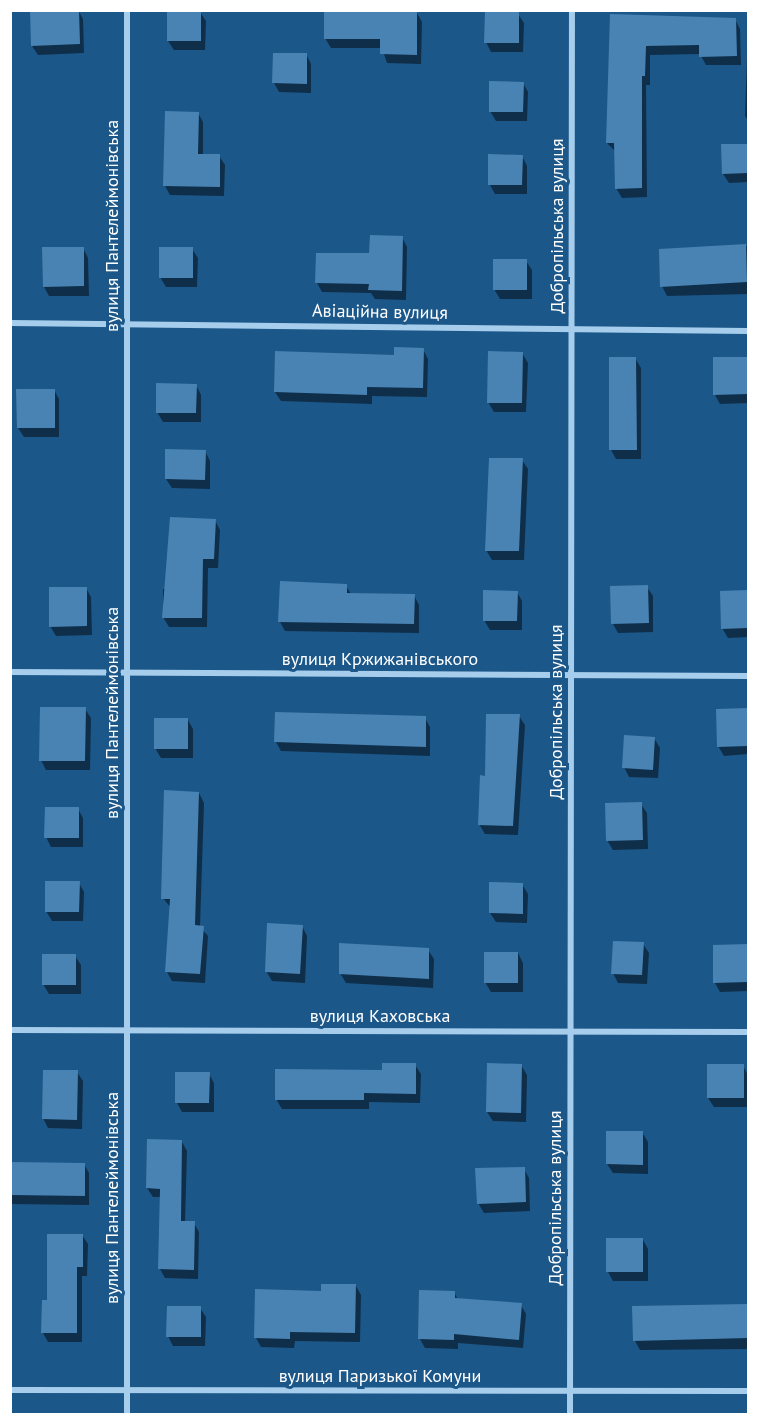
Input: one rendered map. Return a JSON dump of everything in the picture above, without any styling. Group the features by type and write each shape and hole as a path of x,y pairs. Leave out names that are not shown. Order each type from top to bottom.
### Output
{"street":[{"name":"вулиця Пантелеймонівська","path":"127,10 127,1414"},
{"name":"Добропільська вулиця","path":"570,1414 572,10"},
{"name":"Авіаційна вулиця","path":"10,323 748,331"},
{"name":"вулиця Кржижанівського","path":"10,672 748,676"},
{"name":"вулиця Каховська","path":"10,1030 748,1032"},
{"name":"вулиця Паризької Комуни","path":"10,1390 748,1391"}],"building":[{"path":"30,10 79,10 80,44 31,46"},
{"path":"167,10 201,10 201,41 167,41"},
{"path":"324,10 417,11 417,55 380,54 380,39 324,39"},
{"path":"485,12 519,12 519,43 484,43"},
{"path":"610,14 736,18 737,56 699,57 699,45 646,46 645,76 642,76 642,188 615,189 614,143 606,143"},
{"path":"273,53 307,53 307,84 272,83"},
{"path":"489,81 524,82 523,112 489,112"},
{"path":"165,111 199,112 198,154 220,154 220,187 163,186"},
{"path":"721,144 748,144 748,173 722,174"},
{"path":"488,154 523,155 522,185 488,185"},
{"path":"370,235 403,236 402,291 368,290 369,284 315,283 316,253 369,253"},
{"path":"746,244 747,282 660,287 659,249"},
{"path":"42,247 84,247 84,286 43,287"},
{"path":"159,247 193,247 193,278 159,278"},
{"path":"493,259 527,259 527,290 493,290"},
{"path":"394,347 424,348 423,388 367,387 367,395 274,392 275,351 394,355"},
{"path":"488,351 523,352 522,403 487,403"},
{"path":"609,357 636,357 637,450 609,450"},
{"path":"713,357 748,357 748,394 713,395"},
{"path":"156,383 197,384 196,413 156,413"},
{"path":"16,389 55,389 55,428 17,428"},
{"path":"165,449 206,450 205,480 165,479"},
{"path":"489,458 523,458 519,551 485,551"},
{"path":"170,517 216,519 214,559 203,559 202,618 162,618"},
{"path":"280,581 347,584 347,593 415,594 414,624 278,622"},
{"path":"648,585 649,623 611,624 610,586"},
{"path":"49,587 87,587 87,626 49,627"},
{"path":"483,590 518,591 517,621 483,621"},
{"path":"748,590 748,628 721,629 720,591"},
{"path":"40,707 86,707 85,761 39,761"},
{"path":"748,708 748,746 717,747 716,709"},
{"path":"275,712 426,716 426,747 274,742"},
{"path":"486,714 520,714 513,826 478,825 480,775 485,776"},
{"path":"154,718 188,718 188,749 154,749"},
{"path":"624,735 655,737 653,770 622,768"},
{"path":"164,790 199,792 195,925 204,926 200,974 165,972 170,899 161,899"},
{"path":"642,802 643,840 606,841 605,803"},
{"path":"45,807 79,807 79,838 44,838"},
{"path":"45,881 80,881 79,912 45,912"},
{"path":"489,882 523,883 523,914 489,913"},
{"path":"267,923 303,925 300,974 265,972"},
{"path":"613,941 644,942 642,975 611,974"},
{"path":"339,943 429,948 429,979 339,974"},
{"path":"748,944 748,982 713,983 713,945"},
{"path":"484,952 518,952 518,983 484,983"},
{"path":"42,954 76,954 76,985 42,985"},
{"path":"382,1063 416,1063 416,1094 364,1093 364,1100 275,1100 275,1069 382,1070"},
{"path":"487,1063 522,1064 521,1113 486,1112"},
{"path":"707,1064 744,1064 744,1098 707,1098"},
{"path":"43,1070 78,1070 77,1120 42,1119"},
{"path":"175,1072 210,1072 209,1103 175,1103"},
{"path":"606,1131 643,1131 643,1165 606,1164"},
{"path":"147,1139 182,1140 181,1221 195,1221 194,1270 158,1269 160,1189 146,1188"},
{"path":"10,1162 85,1163 85,1196 10,1195"},
{"path":"525,1167 526,1202 477,1204 475,1168"},
{"path":"47,1234 83,1234 83,1267 77,1267 77,1333 41,1333 42,1300 47,1300"},
{"path":"606,1238 643,1238 643,1272 606,1272"},
{"path":"321,1284 356,1284 355,1333 290,1332 290,1339 254,1338 255,1289 321,1291"},
{"path":"419,1290 455,1291 455,1298 522,1303 519,1340 454,1334 454,1340 418,1339"},
{"path":"748,1304 748,1338 633,1341 632,1306"},
{"path":"167,1306 201,1306 201,1337 166,1337"}]}
